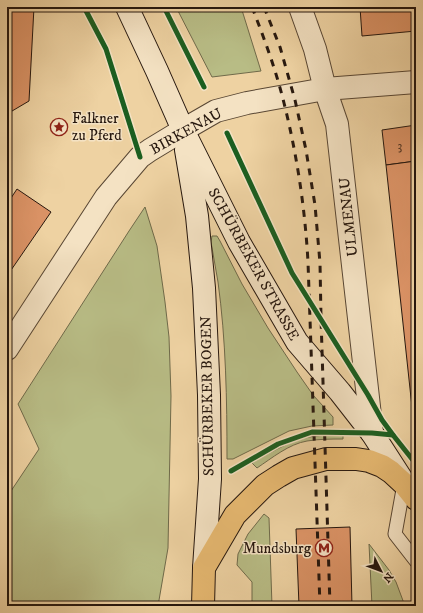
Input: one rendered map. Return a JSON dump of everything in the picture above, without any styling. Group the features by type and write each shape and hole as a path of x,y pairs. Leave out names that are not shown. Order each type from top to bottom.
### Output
{"main road":[{"name":"SCHÜRBEKER STRASSE","path":"128,7 183,130 239,242 297,342 340,392 372,433 410,491"},
{"name":"ULMENAU","path":"300,7 315,49 325,89 337,124 372,433"},
{"name":"BIRKENAU","path":"7,349 106,196 140,157 216,111 247,103 325,89 416,82"},
{"name":"SCHÜRBEKER BOGEN","path":"183,130 197,216 204,288 210,395 210,479 203,606"},
{"name":"SCHÜRBEKER BOGEN","path":"204,568 236,515 265,485 293,468 326,459 369,461 382,466 410,491"}],"lane":[{"path":"410,491 395,534 416,561"}],"green space":[{"path":"176,7 241,7 261,71 212,77"},
{"path":"145,207 157,246 165,302 169,337 171,396 168,548 158,606 7,606 7,497 39,449 18,404"},
{"path":"212,236 217,236 242,284 268,328 297,372 313,395 333,417 333,425 312,426 289,431 233,459 227,459 224,348 221,304 211,242"},
{"path":"343,435 343,439 312,440 294,445 257,468 252,463 298,440 315,436"},
{"path":"264,514 269,518 272,606 252,606 252,582 237,565 238,554 248,534"},
{"path":"369,544 389,570 396,582 405,606 372,606"}],"building":[{"path":"7,7 34,7 29,101 7,114"},
{"path":"360,7 416,7 416,31 362,36"},
{"path":"416,125 416,161 386,165 382,130"},
{"path":"416,161 416,397 411,398 386,165"},
{"path":"17,189 51,212 7,276 7,204"},
{"path":"416,397 416,441 411,398"},
{"name":"Mundsburg","path":"350,527 352,606 299,606 296,529"}],"railway":[{"path":"252,7 274,66 289,123 297,162 305,222 308,262 320,606"},
{"path":"264,7 280,47 295,100 306,150 315,205 320,263 330,606"}],"cycle path":[{"path":"84,7 106,49 140,157"},
{"path":"164,7 204,87"},
{"path":"227,133 292,273 382,420 416,464"},
{"path":"231,471 278,444 312,432 372,433 393,435"}],"place":[{"name":"Falkner zu Pferd","path":"59,127"},
{"name":"Mundsburg","path":"324,548"}]}
